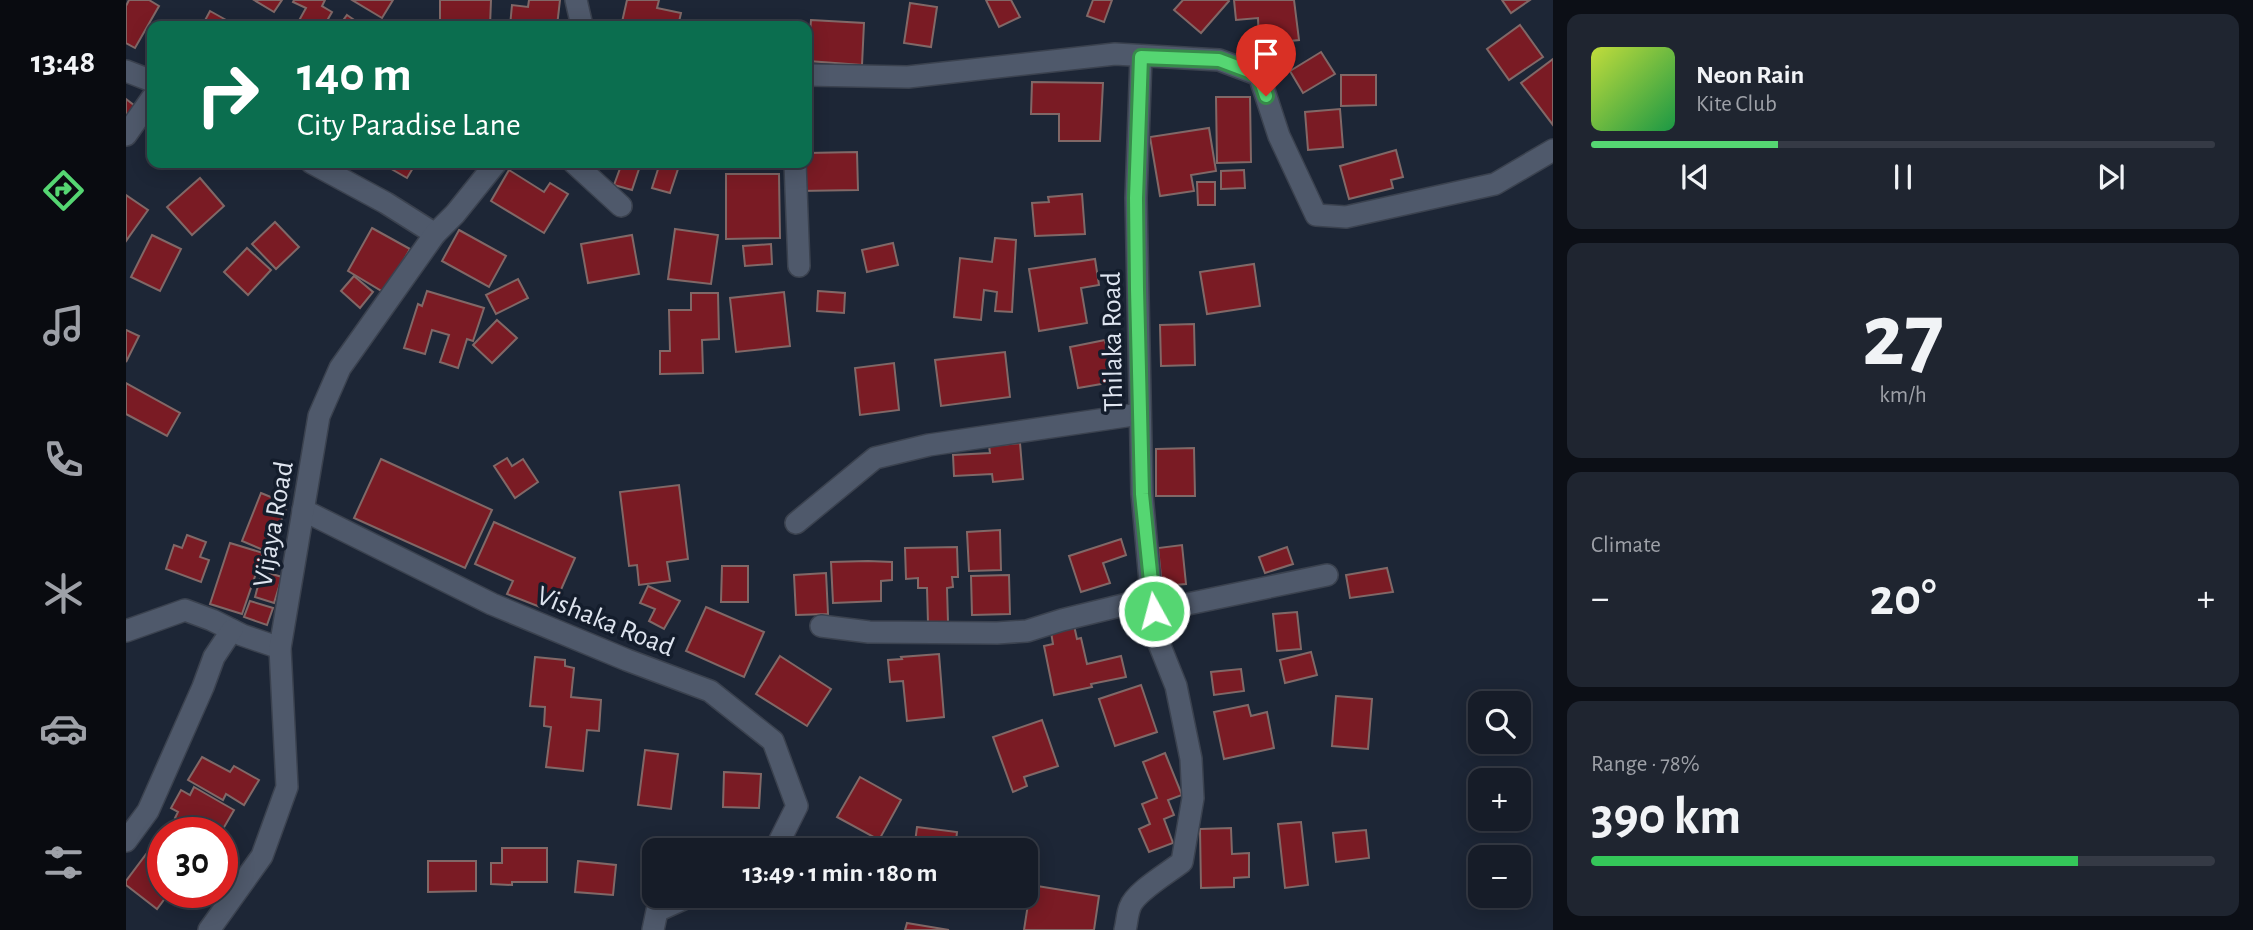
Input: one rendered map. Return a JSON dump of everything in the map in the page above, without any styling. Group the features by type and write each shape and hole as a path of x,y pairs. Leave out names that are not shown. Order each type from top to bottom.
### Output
{"street":[{"path":"576,0 581,21"},
{"path":"812,75 908,77 1115,54 1219,60 1259,75 1279,136 1316,215 1346,216 1495,184 1553,150"},
{"name":"Thilaka Road","path":"1125,930 1130,905 1142,890 1182,862 1193,798 1188,747 1175,686 1158,641 1142,494 1136,198 1141,57"},
{"path":"126,71 147,79"},
{"path":"126,135 147,105"},
{"path":"321,168 386,203 435,234"},
{"name":"Vijaya Road","path":"209,930 262,856 287,786 280,648 319,416 340,368 435,234 492,168"},
{"path":"579,168 621,206"},
{"path":"795,168 799,266"},
{"path":"796,523 875,458 929,445 1140,415"},
{"name":"Vishaka Road","path":"303,510 492,604 710,691 773,741 797,806 781,838"},
{"path":"821,626 869,632 1027,631 1062,620 1327,575"},
{"path":"126,631 185,610 280,648"},
{"path":"126,841 148,811 214,657 232,630"},
{"path":"653,930 657,911 664,908"}],"building":[{"path":"129,0 149,0 159,6 150,21 147,21 147,27 135,48 126,43 126,6"},
{"path":"254,0 282,0 274,12"},
{"path":"325,0 322,6 332,12 327,21 299,21 306,8 293,2"},
{"path":"352,0 393,0 382,18"},
{"path":"440,0 491,0 490,21 440,21"},
{"path":"529,0 560,0 558,21 510,21 512,5 528,7"},
{"path":"627,0 659,0 657,8 681,13 679,21 622,21"},
{"path":"986,0 1011,0 1020,17 999,27"},
{"path":"1093,0 1112,0 1104,22 1087,16"},
{"path":"1183,0 1229,1 1201,33 1174,10"},
{"path":"1234,0 1294,0 1299,40 1259,44 1258,18 1236,20"},
{"path":"1502,0 1530,0 1511,13"},
{"path":"910,3 937,7 931,47 904,43"},
{"path":"210,11 228,21 205,21"},
{"path":"347,15 356,21 343,21"},
{"path":"811,21 864,23 862,65 812,61"},
{"path":"1520,25 1543,57 1509,80 1487,49"},
{"path":"1321,52 1335,74 1303,93 1290,71"},
{"path":"1553,59 1553,125 1521,83"},
{"path":"1341,75 1376,75 1376,105 1341,106"},
{"path":"1032,82 1103,83 1100,141 1059,141 1059,114 1031,114"},
{"path":"1216,97 1250,97 1251,162 1217,163"},
{"path":"126,99 139,109 126,127"},
{"path":"1340,109 1343,147 1308,150 1305,112"},
{"path":"1209,128 1216,171 1191,175 1194,191 1160,196 1150,137"},
{"path":"1396,150 1403,177 1391,180 1393,188 1349,199 1340,166"},
{"path":"857,152 858,190 798,191 797,168 812,168 812,153"},
{"path":"390,168 413,168 407,178"},
{"path":"620,168 639,168 632,190 614,185"},
{"path":"658,168 678,168 670,193 652,188"},
{"path":"509,170 544,192 550,183 568,194 544,233 491,201"},
{"path":"1244,170 1245,188 1221,189 1221,171"},
{"path":"726,174 779,174 780,238 726,239"},
{"path":"200,178 224,206 192,235 167,207"},
{"path":"1197,182 1215,182 1215,205 1198,205"},
{"path":"1082,194 1085,234 1035,236 1032,203 1049,202 1048,197"},
{"path":"126,195 148,210 126,241"},
{"path":"275,222 299,247 276,269 252,244"},
{"path":"372,228 410,249 385,293 348,271"},
{"path":"675,229 718,235 711,284 668,279"},
{"path":"459,230 506,256 489,287 442,261"},
{"path":"152,235 181,249 160,291 131,277"},
{"path":"632,235 639,274 588,283 581,244"},
{"path":"995,238 1016,240 1012,312 995,311 997,292 984,290 981,320 954,317 960,258 992,262"},
{"path":"893,243 898,265 867,272 862,250"},
{"path":"771,244 772,264 745,266 743,246"},
{"path":"247,248 271,270 248,295 224,272"},
{"path":"1095,259 1099,285 1081,288 1087,323 1039,331 1029,269"},
{"path":"1254,264 1260,306 1207,314 1200,272"},
{"path":"354,276 373,292 360,308 341,291"},
{"path":"518,279 528,298 496,314 486,295"},
{"path":"427,291 484,308 473,341 467,339 458,368 440,362 449,335 432,330 425,354 404,348 418,304 422,306"},
{"path":"818,291 845,293 844,313 817,311"},
{"path":"784,292 790,346 736,352 730,298"},
{"path":"691,293 718,293 719,339 702,340 703,373 660,374 660,351 670,351 669,310 691,310"},
{"path":"497,320 517,338 492,363 473,345"},
{"path":"1194,324 1195,365 1161,366 1160,325"},
{"path":"126,330 139,336 126,362"},
{"path":"1105,340 1113,382 1078,388 1070,347"},
{"path":"1005,352 1010,397 941,406 935,360"},
{"path":"894,363 899,410 860,415 855,368"},
{"path":"126,383 180,413 167,436 126,414"},
{"path":"1020,443 1023,479 993,482 992,474 954,476 953,455 990,453 989,446"},
{"path":"1194,448 1195,496 1156,496 1156,449"},
{"path":"507,458 512,466 523,459 538,482 515,498 494,466"},
{"path":"381,459 492,510 465,568 354,518"},
{"path":"679,485 688,559 667,562 670,581 639,585 637,565 629,566 620,492"},
{"path":"261,493 288,504 268,552 242,541"},
{"path":"494,522 575,558 556,601 545,596 540,607 507,594 513,581 475,564"},
{"path":"1000,530 1001,570 969,571 967,532"},
{"path":"187,535 206,542 200,557 209,560 201,582 166,569 174,545 182,548"},
{"path":"1121,539 1126,555 1103,563 1110,583 1081,592 1069,556"},
{"path":"230,543 263,553 242,614 210,604"},
{"path":"1182,545 1186,584 1162,586 1158,548"},
{"path":"957,547 958,577 952,577 953,587 947,588 948,622 928,623 927,588 918,588 918,578 906,579 905,548"},
{"path":"1287,547 1293,564 1265,573 1259,557"},
{"path":"831,562 892,562 892,580 881,581 881,601 833,603"},
{"path":"722,566 748,566 748,602 721,602"},
{"path":"1387,568 1393,592 1350,598 1346,575"},
{"path":"262,571 282,577 274,603 255,597"},
{"path":"826,573 828,614 796,615 794,575"},
{"path":"1009,575 1010,614 972,615 971,576"},
{"path":"648,586 680,601 664,629 649,621 655,609 640,603"},
{"path":"250,601 273,608 267,625 244,617"},
{"path":"706,607 764,632 744,677 686,651"},
{"path":"1297,612 1301,649 1277,651 1273,614"},
{"path":"1073,621 1077,639 1081,638 1087,664 1121,656 1126,677 1054,695 1044,646 1053,644 1050,626"},
{"path":"1311,652 1317,675 1285,683 1280,660"},
{"path":"939,654 944,717 907,721 903,681 890,682 888,660"},
{"path":"780,656 831,689 807,726 756,694"},
{"path":"535,657 565,660 565,666 574,668 571,697 601,700 599,731 587,730 583,771 546,767 551,727 544,726 545,707 530,706"},
{"path":"1241,669 1244,691 1214,695 1211,672"},
{"path":"1141,685 1157,732 1115,746 1099,699"},
{"path":"1336,696 1372,699 1368,749 1332,746"},
{"path":"1248,705 1251,716 1267,712 1274,748 1224,759 1214,712"},
{"path":"1042,720 1058,766 1024,777 1027,786 1013,792 993,737"},
{"path":"645,750 678,754 671,809 638,805"},
{"path":"1165,753 1182,795 1168,800 1174,815 1164,819 1173,843 1149,852 1139,829 1150,824 1142,804 1157,798 1143,762"},
{"path":"202,757 230,772 234,766 259,780 244,805 226,794 223,800 188,780"},
{"path":"724,772 761,774 759,808 723,807"},
{"path":"860,777 901,800 880,838 837,817"},
{"path":"194,787 234,810 230,817 176,817 178,812 171,808 181,790 190,795"},
{"path":"1301,822 1308,885 1285,888 1278,824"},
{"path":"917,827 957,832 956,838 916,838"},
{"path":"1231,828 1232,854 1249,853 1249,877 1234,878 1234,887 1201,888 1200,829"},
{"path":"1366,830 1369,858 1336,862 1333,833"},
{"path":"502,848 547,848 547,882 491,884 491,863 502,863"},
{"path":"147,853 147,901 126,885 126,881"},
{"path":"428,861 476,861 476,891 428,892"},
{"path":"578,861 616,865 613,895 575,892"},
{"path":"1038,886 1099,896 1094,930 1024,930 1027,908 1038,908"},
{"path":"907,923 949,930 905,930"}],"route":[{"path":"1154,611 1142,494 1137,289 1136,198 1141,57 1219,60 1259,75 1266,96"}]}
